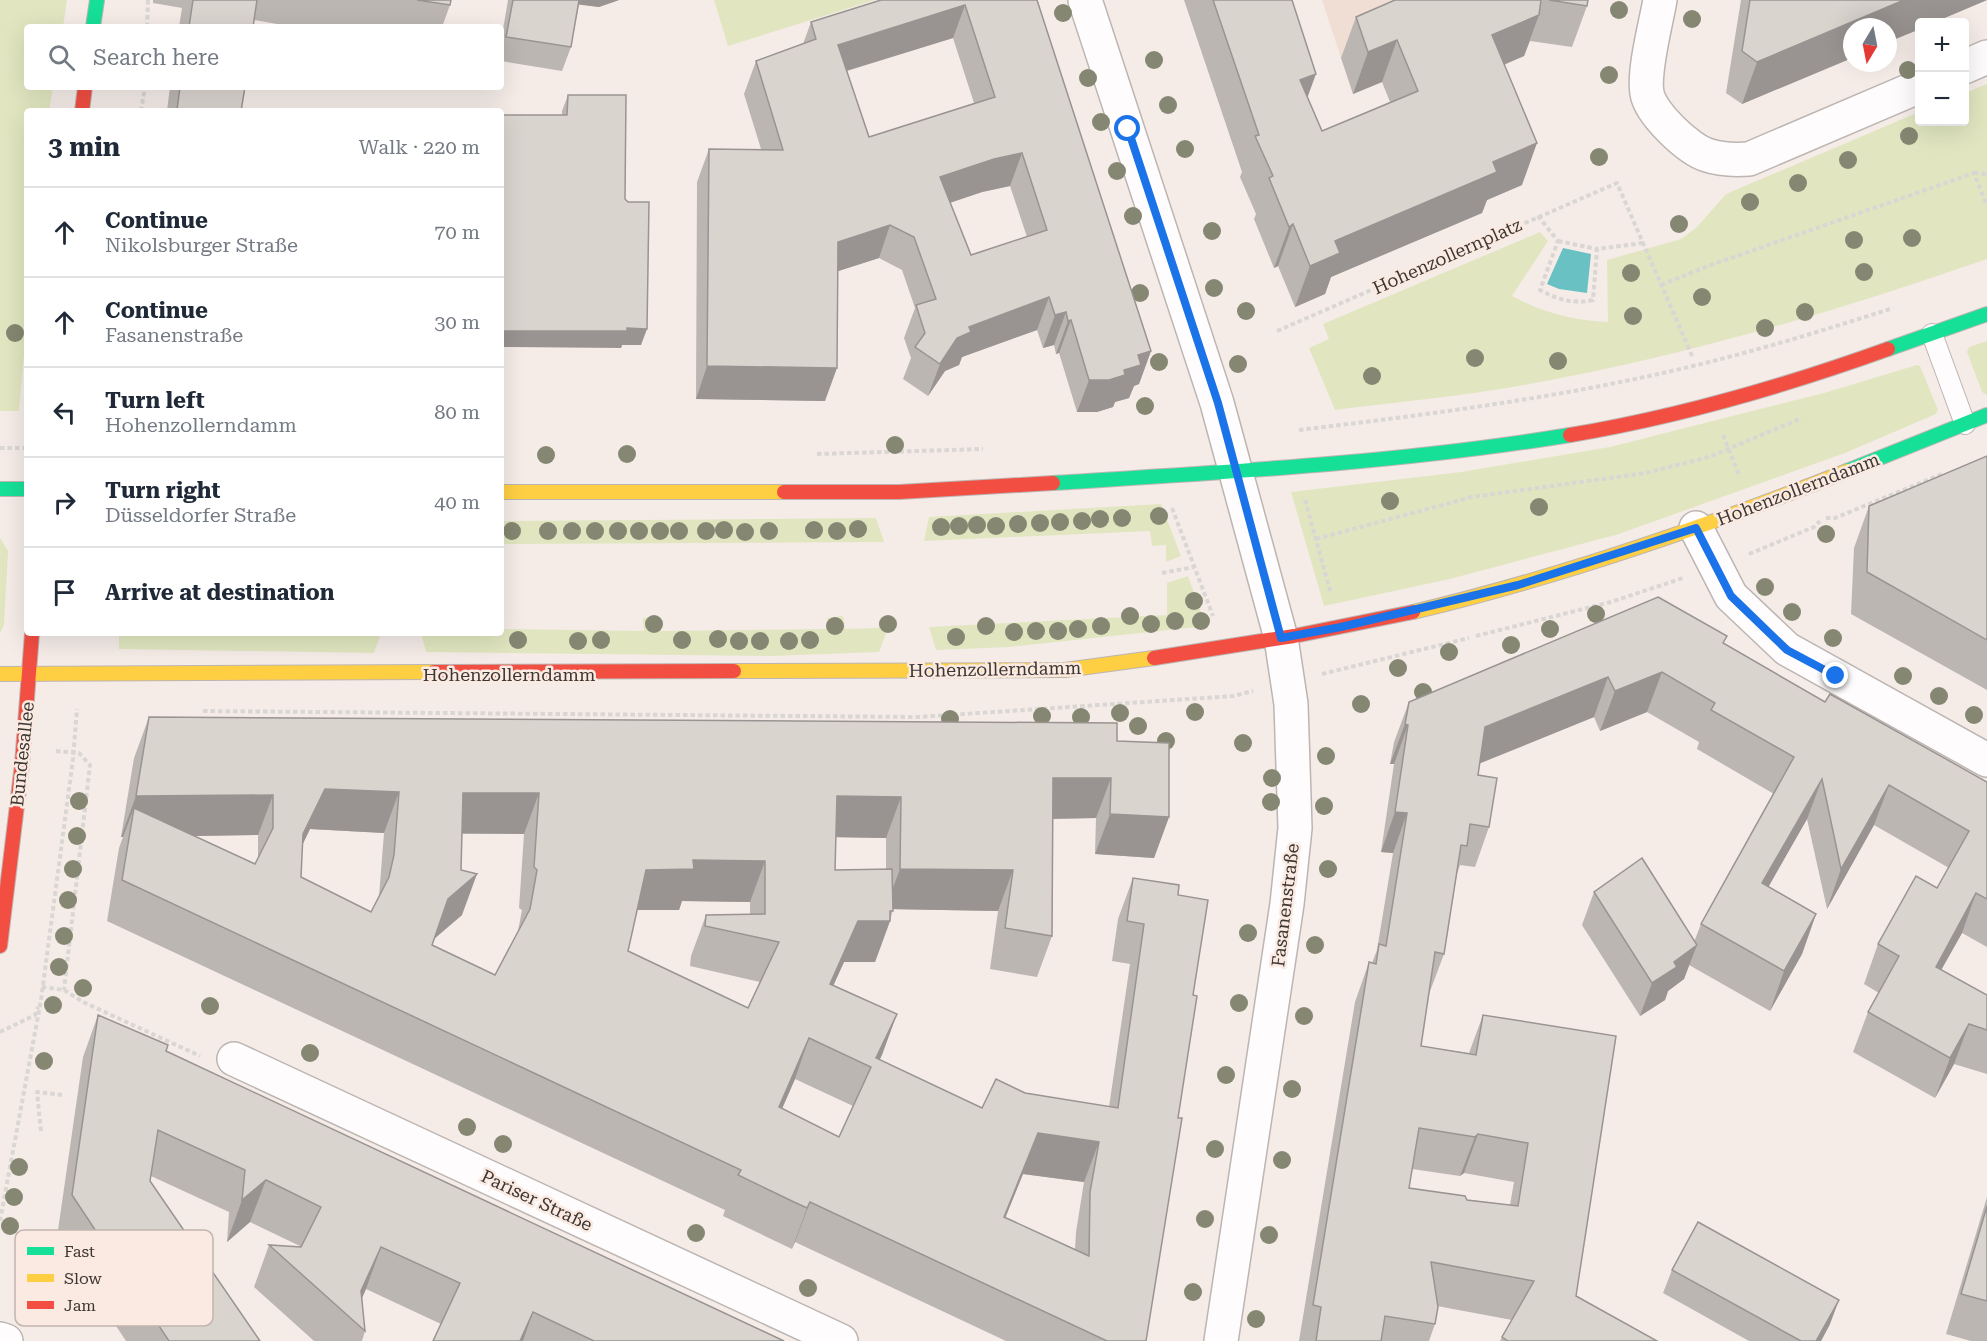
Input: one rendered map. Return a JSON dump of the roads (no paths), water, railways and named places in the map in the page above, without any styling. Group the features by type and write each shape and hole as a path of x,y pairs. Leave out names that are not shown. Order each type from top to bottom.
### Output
{"main road":[{"path":"93,24 97,0"},
{"path":"82,108 86,90"},
{"path":"504,492 898,492 1320,466 1508,445 1604,429 1711,404 1816,375 1987,314"},
{"name":"Hohenzollerndamm","path":"0,674 396,675 1065,670 1203,652 1341,627 1518,585 1696,528 1987,415"},
{"path":"0,489 24,489"},
{"name":"Bundesallee","path":"0,941 30,673 32,636"}],"street":[{"name":"Fasanenstraße","path":"1085,0 1218,403 1281,638 1293,719 1295,828 1287,904 1221,1341"},
{"path":"1660,0 1647,93 1654,111 1677,134 1705,155 1727,160 1749,159 1915,88"},
{"path":"1969,65 1987,57"},
{"path":"1696,528 1731,596 1787,650 1987,760"},
{"name":"Pariser Straße","path":"234,1059 840,1341"},
{"path":"0,1339 6,1341"}],"lane":[{"path":"1932,334 1965,424"}],"water":[{"path":"1563,248 1591,254 1587,293 1559,289 1547,284"}]}
